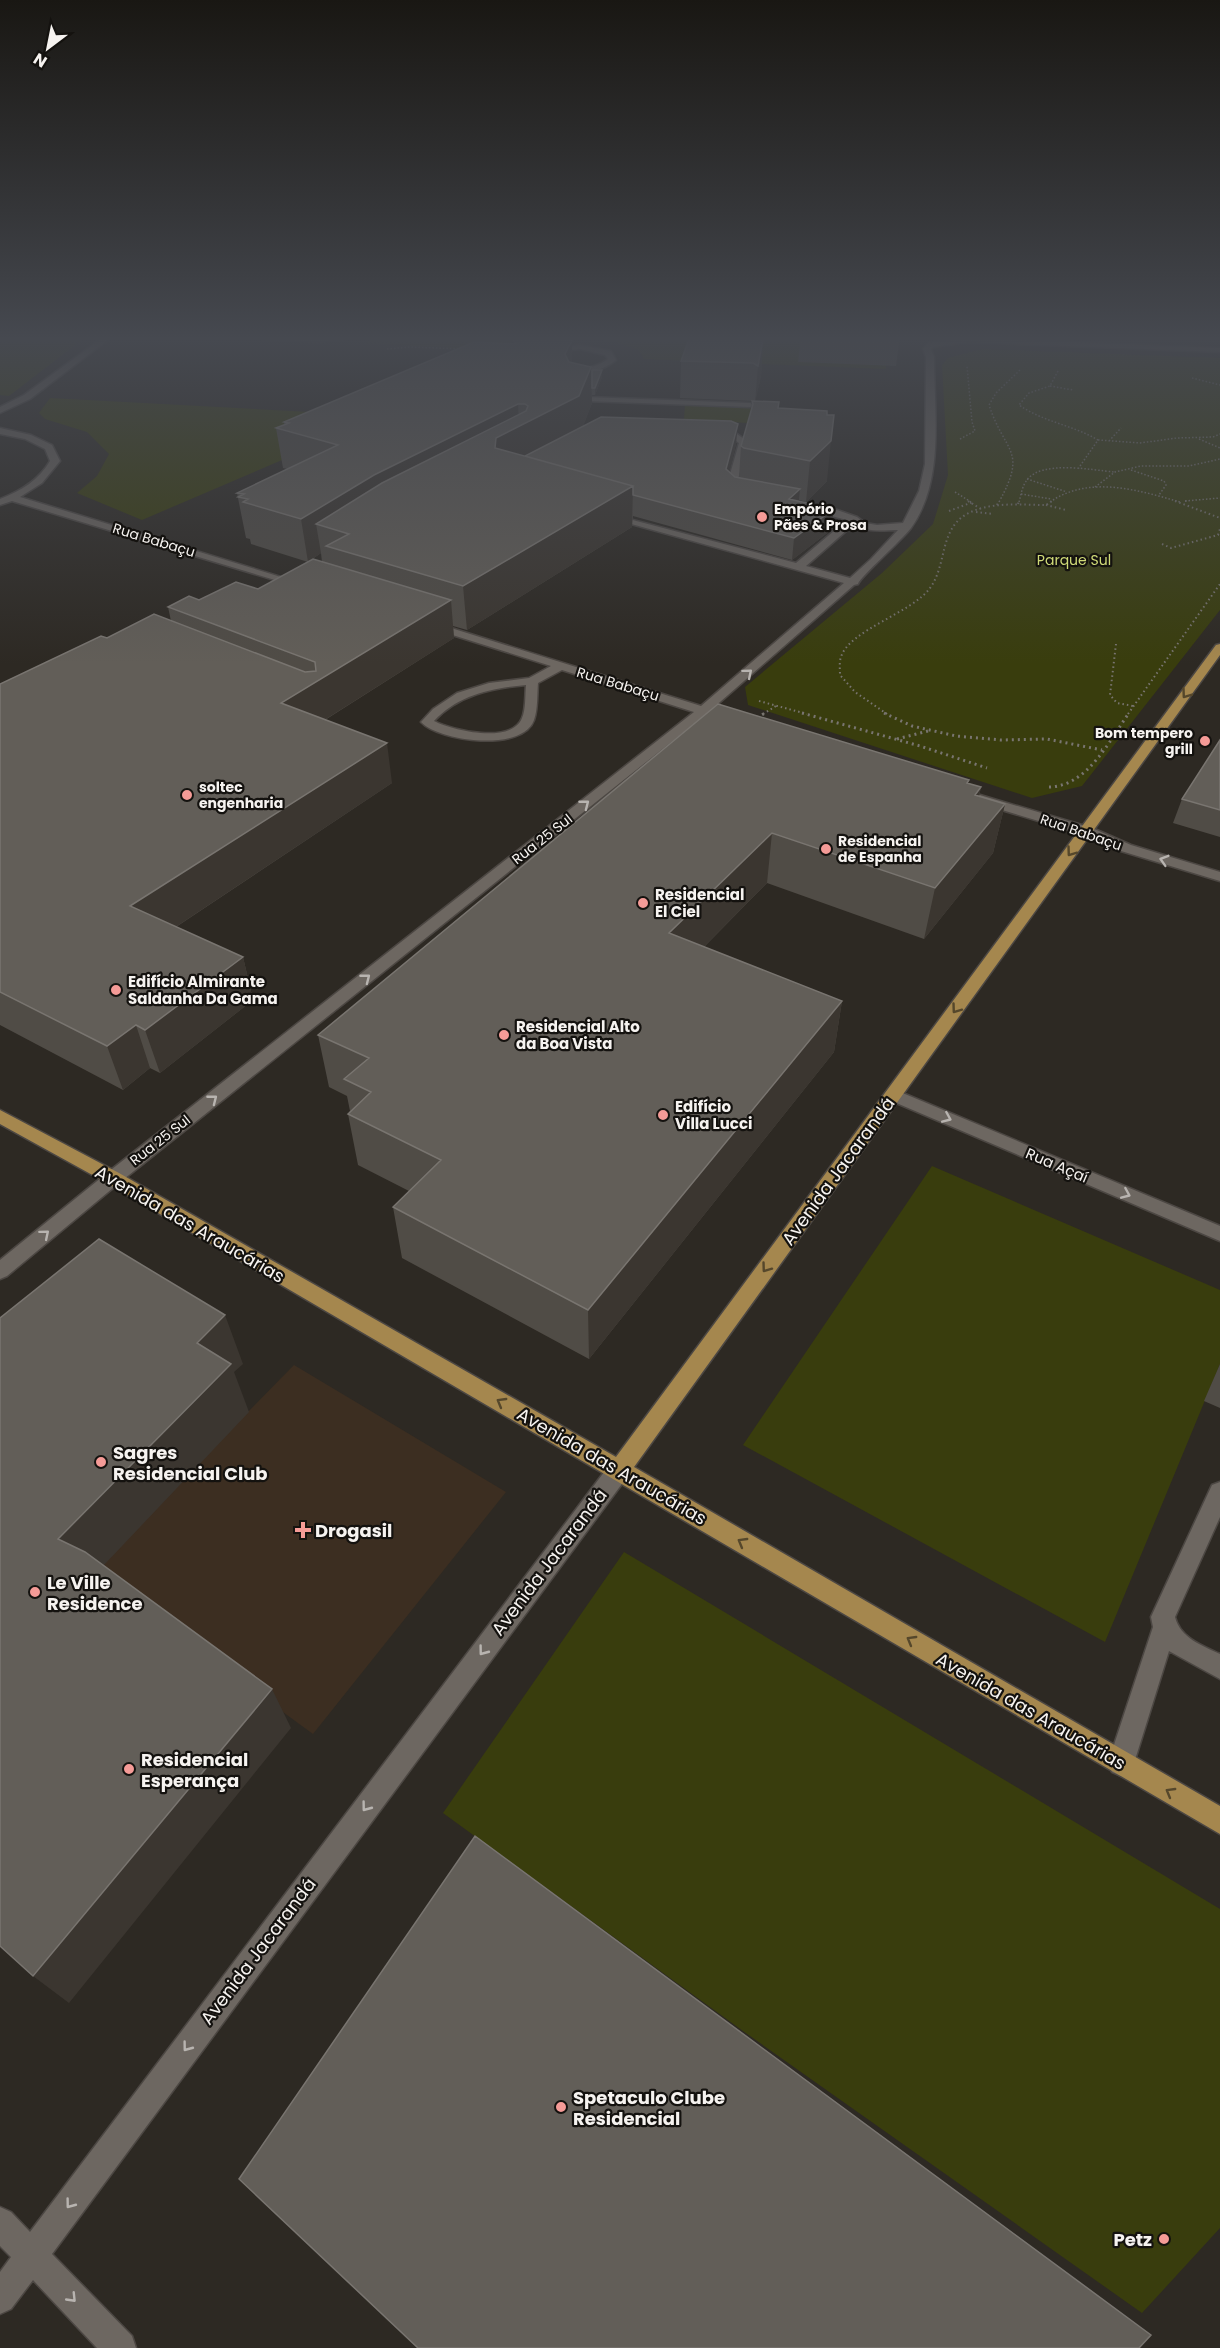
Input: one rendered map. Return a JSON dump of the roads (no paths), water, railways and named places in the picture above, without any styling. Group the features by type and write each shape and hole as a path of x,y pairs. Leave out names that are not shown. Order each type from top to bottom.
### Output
{"main road":[{"name":"Avenida Jacarandá","path":"618,1470 1218,654"},
{"name":"Avenida das Araucárias","path":"0,1116 113,1178 1220,1821"}],"street":[{"path":"0,502 13,498 47,477 55,461 49,447 46,446"},
{"path":"743,446 731,488 737,494 751,497"},
{"name":"Rua 25 Sul","path":"0,1272 113,1178 703,711 854,582 907,526 924,491 930,464 930,446"},
{"name":"Rua Babaçu","path":"13,498 258,571 293,578 311,588"},
{"path":"803,506 834,512 854,519 862,525 877,528 907,526"},
{"path":"593,511 854,582"},
{"path":"798,567 854,519"},
{"path":"841,530 893,541"},
{"path":"237,582 258,571"},
{"name":"Rua Babaçu","path":"424,623 746,724"},
{"path":"532,681 528,720 516,732 484,738 443,731 428,722 437,709 467,693 507,683 532,681 561,666"},
{"name":"Rua Babaçu","path":"968,795 1087,831 1126,848 1220,877"},
{"name":"Rua Açaí","path":"893,1095 1220,1234"},
{"name":"Avenida Jacarandá","path":"0,2298 618,1470"},
{"path":"1121,1763 1164,1630 1163,1617 1220,1492"},
{"path":"1164,1630 1172,1641 1220,1667"},
{"path":"0,2223 120,2348"}],"place":[{"name":"Empório Pães & Prosa","path":"762,517"},
{"name":"Bom tempero grill","path":"1205,741"},
{"name":"soltec engenharia","path":"187,795"},
{"name":"Residencial de Espanha","path":"826,849"},
{"name":"Residencial El Ciel","path":"643,903"},
{"name":"Edifício Almirante Saldanha Da Gama","path":"116,990"},
{"name":"Residencial Alto da Boa Vista","path":"504,1035"},
{"name":"Edifício Villa Lucci","path":"663,1115"},
{"name":"Sagres Residencial Club","path":"101,1462"},
{"name":"Drogasil","path":"303,1530"},
{"name":"Le Ville Residence","path":"35,1592"},
{"name":"Residencial Esperança","path":"129,1769"},
{"name":"Spetaculo Clube Residencial","path":"561,2107"},
{"name":"Petz","path":"1164,2239"}],"park label":[{"name":"Parque Sul","path":"1074,560"}]}
